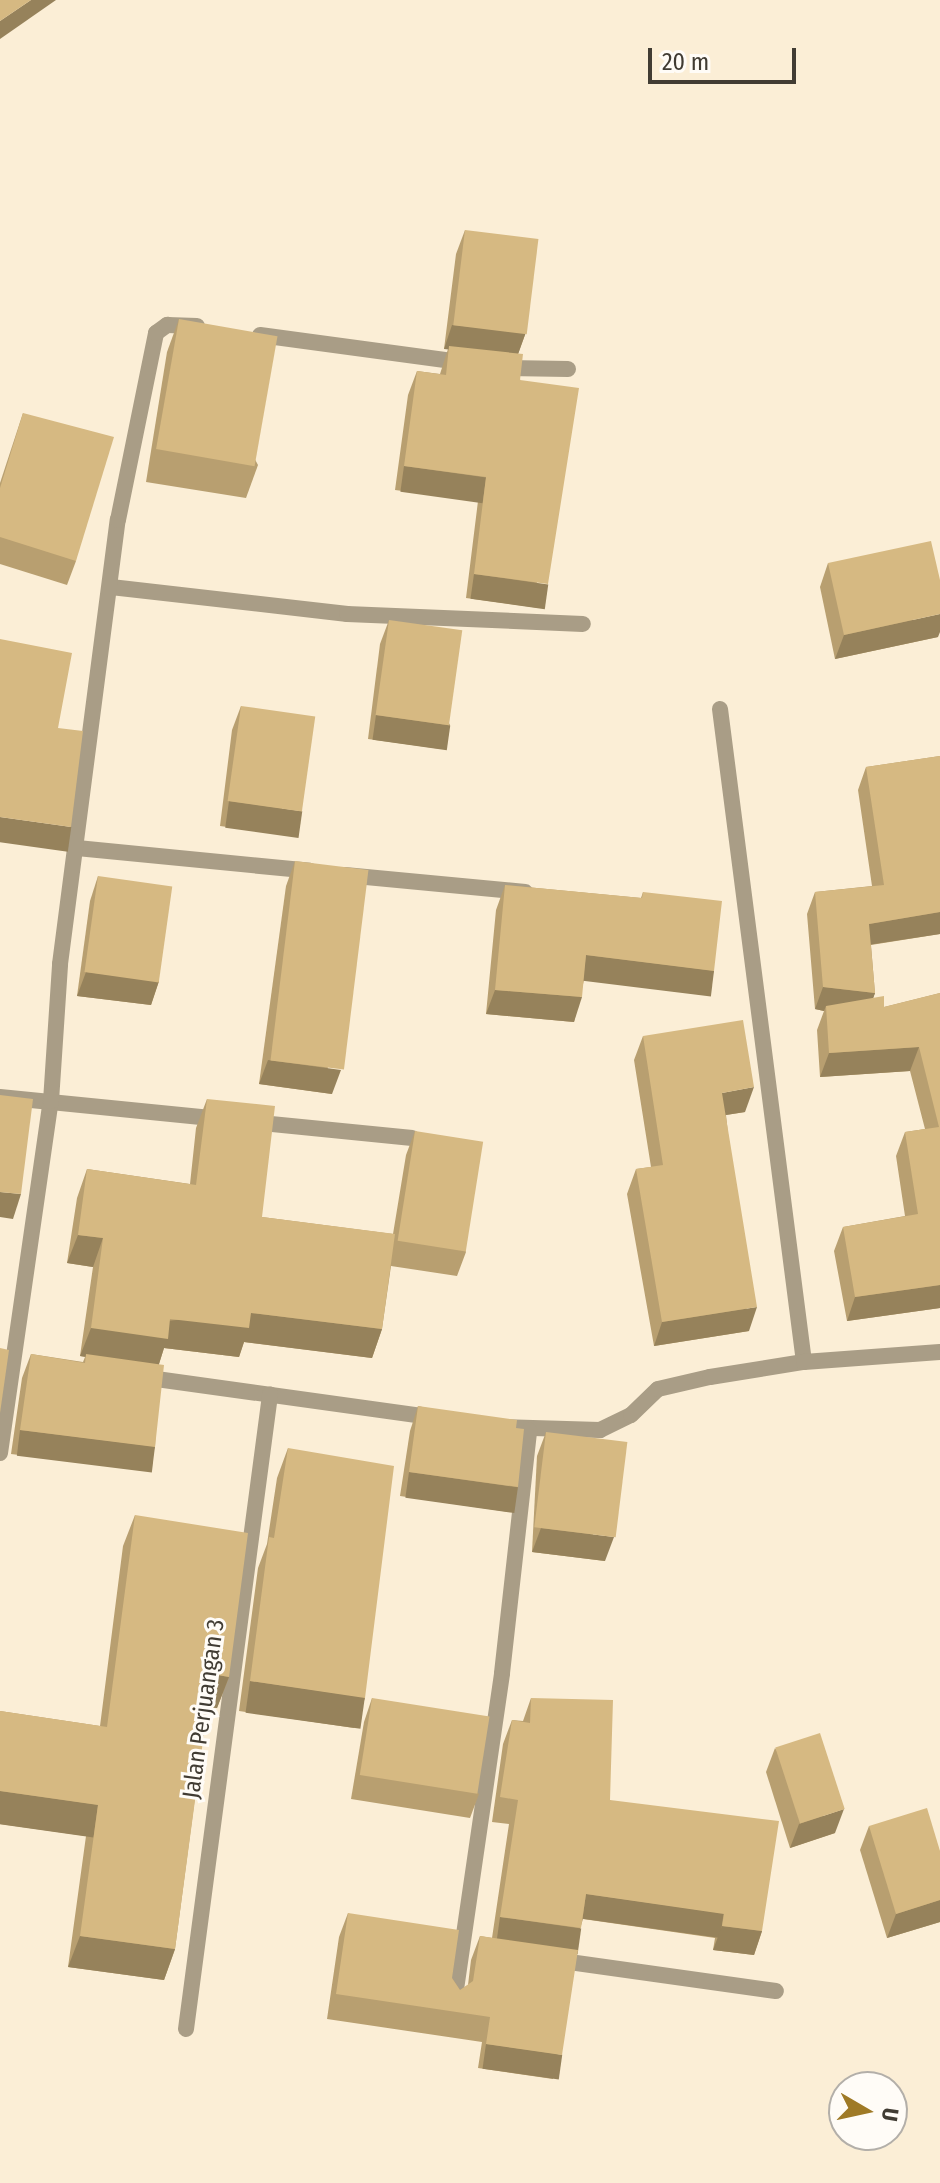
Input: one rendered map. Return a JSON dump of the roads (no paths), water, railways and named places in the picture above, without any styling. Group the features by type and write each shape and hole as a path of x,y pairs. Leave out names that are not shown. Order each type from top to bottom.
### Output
{"street":[{"path":"0,1453 51,1101 60,964 77,848 102,620 111,587 118,520 156,333 167,325 216,329"},
{"path":"247,333 496,367 568,369"},
{"path":"111,587 347,614 583,624"},
{"path":"720,709 804,1362"},
{"path":"77,848 545,894"},
{"path":"0,1097 412,1138"},
{"path":"484,1425 529,1431 600,1430 631,1415 658,1389 804,1362 940,1352"},
{"path":"119,1373 453,1421"},
{"name":"Jalan Perjuangan 3","path":"186,2029 270,1395"},
{"path":"454,2003 470,1949 529,1431"},
{"path":"540,1958 776,1991"}]}
